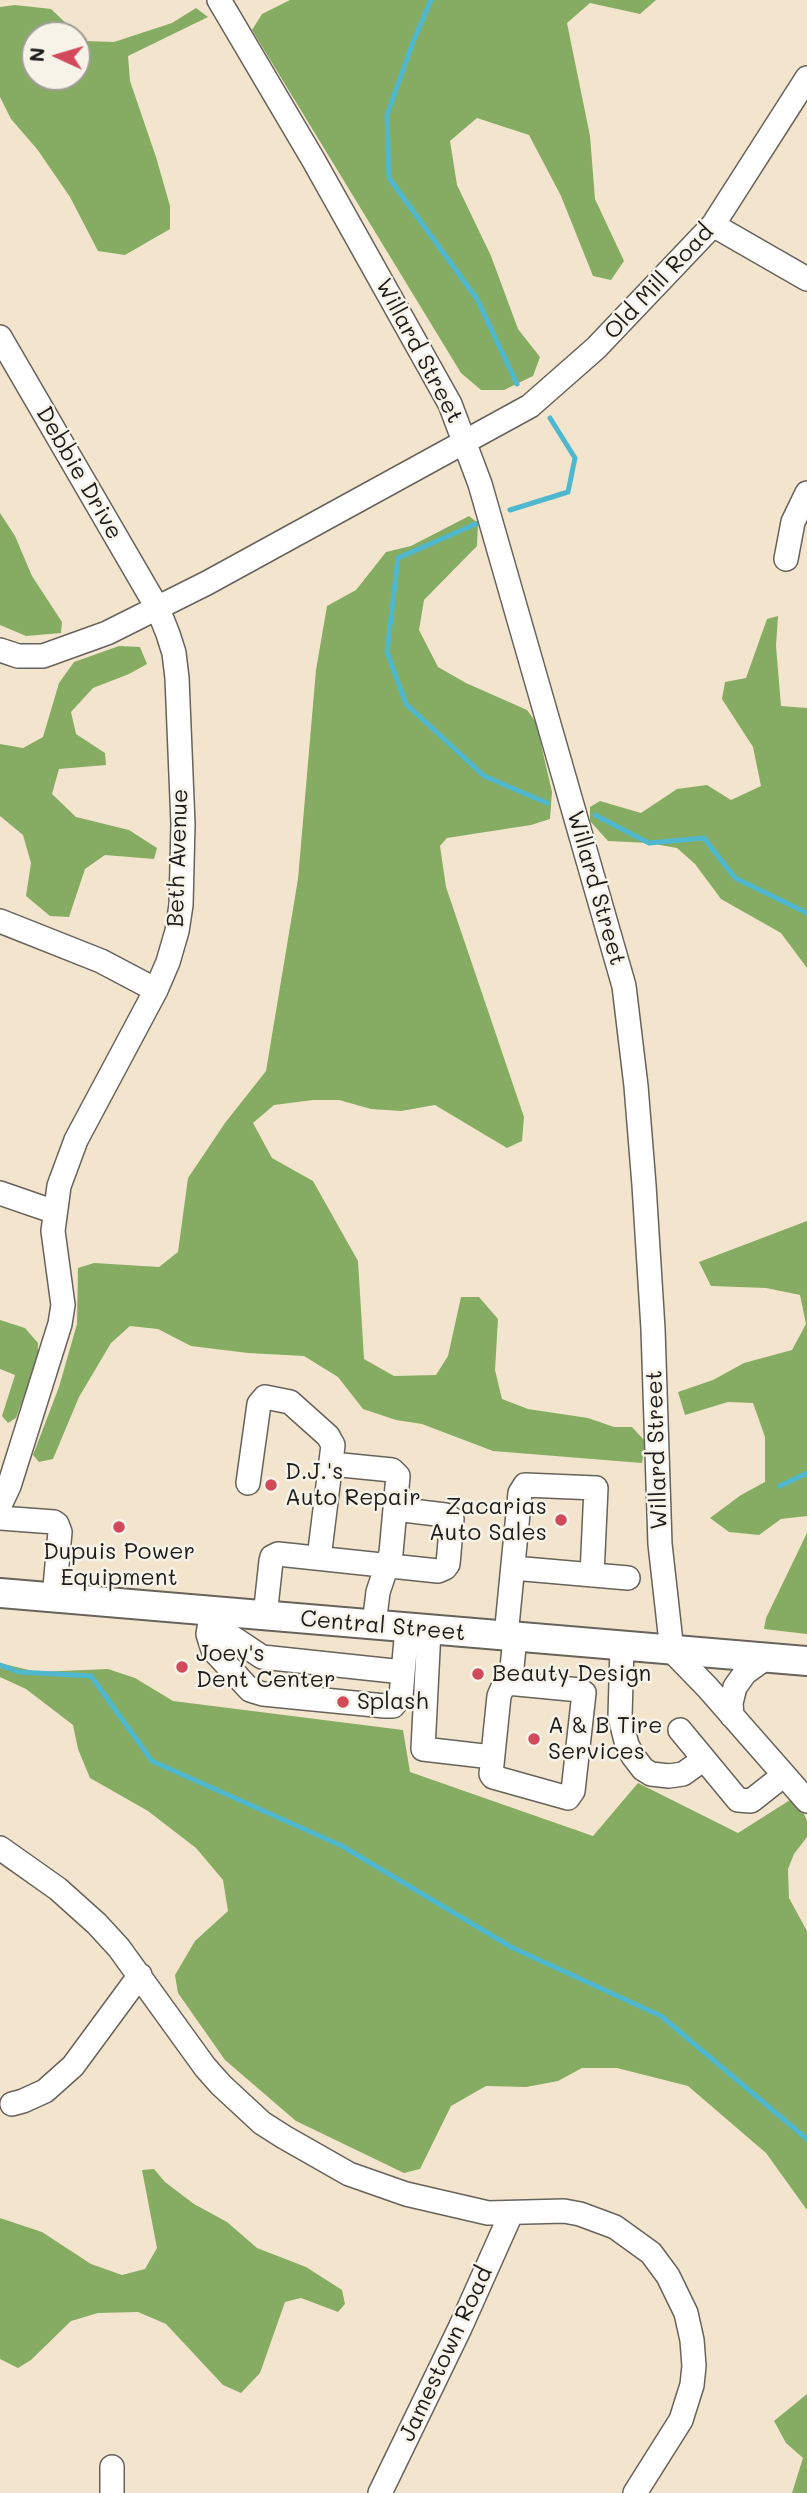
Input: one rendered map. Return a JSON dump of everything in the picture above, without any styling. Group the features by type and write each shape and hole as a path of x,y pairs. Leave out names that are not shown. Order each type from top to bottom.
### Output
{"main road":[{"name":"Central Street","path":"0,1593 807,1661"}],"street":[{"name":"Willard Street","path":"219,0 391,295 450,404 480,484 624,986 633,1052 644,1185 653,1329 660,1544 672,1651"},
{"name":"Old Mill Road","path":"465,441 509,419 545,394 635,309 713,225 807,78"},
{"path":"713,225 807,279"},
{"name":"Debbie Drive","path":"0,337 158,609"},
{"path":"0,650 30,657 43,656 107,633 158,609 465,441"},
{"path":"786,559 793,522 807,493"},
{"name":"Beth Avenue","path":"0,1505 7,1464 60,1324 63,1305 53,1231 59,1186 76,1140 156,990 177,931 181,903 183,824 179,706 174,653 158,609"},
{"path":"0,920 101,961 156,990"},
{"path":"0,1193 55,1212"},
{"path":"248,1483 259,1404 265,1397 296,1405 328,1436 333,1445 319,1558"},
{"path":"332,1464 395,1472 399,1480 387,1566 378,1592 374,1625"},
{"path":"507,1683 580,1690 584,1693 573,1791 568,1798 493,1777 491,1774 499,1696 507,1683 511,1678 513,1568 520,1493 524,1485 596,1488 598,1495 592,1575"},
{"path":"265,1616 272,1557 278,1554 442,1571 448,1564 452,1519 445,1515 395,1509"},
{"path":"0,1518 57,1524 60,1532 54,1598"},
{"path":"513,1568 628,1578"},
{"path":"212,1611 213,1621 218,1627 262,1657 403,1672"},
{"path":"212,1611 208,1634 218,1657 250,1690 393,1706 401,1696 403,1672 418,1628"},
{"path":"418,1628 423,1749 492,1757"},
{"path":"622,1646 620,1717 627,1745 633,1756 643,1769 651,1774 669,1776 683,1774 704,1759"},
{"path":"672,1651 807,1801"},
{"path":"732,1716 731,1703 735,1687 746,1673 766,1658"},
{"path":"680,1730 734,1798 742,1802 751,1801 784,1775"},
{"path":"0,1848 79,1907 119,1948 221,2085 262,2123 284,2137 349,2174 406,2194 464,2209 511,2214 564,2211 597,2219 615,2227 651,2253 668,2276 686,2313 692,2340 692,2385 681,2420 635,2493"},
{"path":"12,2104 45,2091 74,2066 140,1975"},
{"name":"Jamestown Road","path":"380,2493 460,2328 511,2214"},
{"path":"112,2468 112,2493"}],"green space":[{"path":"290,0 656,0 640,14 590,3 567,23 590,136 595,199 624,261 611,280 593,276 561,196 529,135 477,118 450,141 457,185 491,256 518,329 540,357 533,376 504,390 481,390 461,373 252,30 262,14"},
{"path":"15,5 51,9 64,21 21,21 21,91 91,91 91,41 114,42 172,23 196,8 208,17 128,56 130,81 170,206 170,229 125,255 98,251 70,197 37,149 11,119 0,97 0,7"},
{"path":"0,513 15,536 32,576 62,622 61,633 26,636 0,625"},
{"path":"469,516 478,523 477,546 424,600 419,630 438,667 466,683 527,710 536,722 552,792 550,819 531,825 447,838 440,846 446,887 524,1117 522,1141 507,1148 435,1105 401,1111 371,1109 339,1100 313,1100 274,1105 253,1123 272,1158 313,1181 358,1261 364,1359 394,1376 436,1375 448,1356 461,1297 479,1297 498,1319 495,1370 502,1399 528,1409 588,1418 614,1427 632,1427 645,1441 642,1463 493,1451 422,1424 396,1420 363,1409 338,1377 304,1356 191,1346 158,1329 130,1326 111,1343 79,1397 53,1459 39,1462 33,1455 59,1387 77,1324 78,1268 94,1263 159,1267 178,1252 188,1178 225,1123 266,1071 298,879 316,670 327,606 356,590 386,552 411,546"},
{"path":"778,616 776,646 781,706 807,708 807,968 781,933 721,899 695,864 677,848 649,843 608,841 590,821 590,807 600,801 641,813 677,789 707,785 731,800 761,786 753,747 722,699 725,682 746,678 767,619"},
{"path":"119,646 140,647 147,664 93,688 71,712 76,734 105,753 106,765 59,769 52,794 76,817 129,830 157,848 154,859 105,855 85,869 69,917 50,916 26,896 31,863 23,835 0,816 0,744 23,748 43,737 59,683 74,662"},
{"path":"807,1221 807,1516 781,1519 759,1535 729,1532 710,1518 741,1495 765,1482 765,1437 753,1403 728,1402 685,1415 678,1392 713,1380 744,1363 792,1350 806,1324 800,1295 766,1288 711,1286 699,1262"},
{"path":"0,1320 25,1328 38,1343 38,1358 16,1418 8,1423 2,1416 15,1375 0,1369"},
{"path":"807,1533 807,1634 764,1629 766,1618"},
{"path":"0,1663 37,1672 108,1669 135,1678 173,1701 403,1730 410,1772 593,1836 638,1783 738,1833 790,1800 807,1821 807,1837 794,1854 788,1869 789,1898 807,1931 807,2210 766,2153 688,2086 617,2068 582,2068 558,2081 526,2087 486,2086 451,2106 420,2169 404,2173 296,2121 225,2060 178,1993 175,1975 195,1941 228,1911 223,1880 196,1848 148,1811 90,1778 78,1749 73,1725 26,1689 0,1677"},
{"path":"154,2169 165,2182 194,2204 227,2222 257,2248 306,2267 342,2290 345,2304 338,2312 301,2298 285,2302 260,2373 241,2393 223,2385 166,2324 138,2312 98,2313 71,2321 31,2360 18,2368 0,2359 0,2218 42,2232 91,2264 122,2275 145,2269 157,2248 142,2170"},
{"path":"807,2394 807,2493 792,2493 803,2458 786,2443 774,2421"}],"waterway":[{"path":"431,0 387,115 389,178 477,299 517,384"},
{"path":"510,510 568,492 575,458 550,418"},
{"path":"478,523 398,558 387,652 406,704 484,776 547,803"},
{"path":"595,815 649,843 704,838 735,878 807,913"},
{"path":"780,1486 807,1473"},
{"path":"0,1665 19,1672 91,1676 152,1761 342,1846 511,1947 661,2016 807,2139"}],"place":[{"name":"D.J.'s Auto Repair","path":"271,1485"},
{"name":"Zacarias Auto Sales","path":"561,1520"},
{"name":"Dupuis Power Equipment","path":"119,1527"},
{"name":"Joey's Dent Center","path":"182,1667"},
{"name":"Beauty Design","path":"478,1674"},
{"name":"Splash","path":"343,1702"},
{"name":"A & B Tire Services","path":"534,1739"}]}
